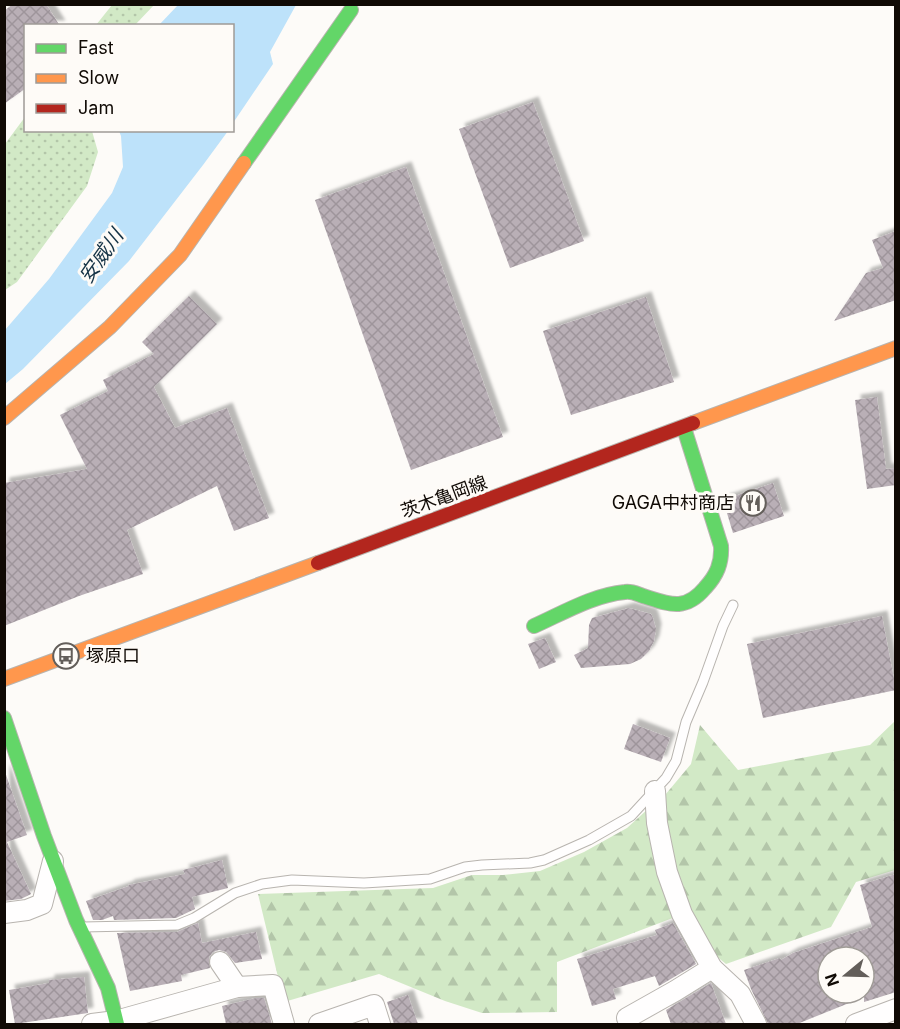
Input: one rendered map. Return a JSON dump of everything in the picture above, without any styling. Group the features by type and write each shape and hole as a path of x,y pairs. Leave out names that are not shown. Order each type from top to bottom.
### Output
{"street":[{"path":"4,418 110,327 180,255 351,10"},
{"name":"茨木亀岡線","path":"4,679 896,348"},
{"path":"534,626 610,595 628,591 681,606 696,601 719,570 721,546 684,428"},
{"path":"4,718 53,861 76,920 108,988 116,1023"},
{"path":"655,791 657,824 667,872 682,914 712,968 740,994 756,1024"},
{"path":"4,913 27,910 42,904 53,861"},
{"path":"220,962 237,987"},
{"path":"627,1018 712,968"},
{"path":"93,1024 116,1023 237,987 273,985 284,1024"},
{"path":"319,1024 374,1005 380,1024"},
{"path":"856,1024 896,1009"}],"lane":[{"path":"80,927 177,925 247,888 292,880 364,883 430,879 465,867 544,860 589,840 631,816 666,778 676,761 686,722 723,626 734,605"}],"green space":[{"path":"112,4 154,5 136,24 97,24"},
{"path":"24,118 24,132 92,132 98,152 87,186 17,282 5,290 5,144"},
{"path":"895,721 895,870 856,882 831,927 726,964 710,951 672,872 660,801 691,764 700,725 738,770 870,745"},
{"path":"649,808 678,916 557,962 557,1012 482,1013 445,1001 379,974 284,1002 258,894 433,888 472,875 503,875 540,871 584,852 627,828"}],"water":[{"path":"178,5 296,5 270,52 273,64 234,122 234,24 160,24"},
{"name":"安威川","path":"119,132 227,132 129,261 23,369 5,384 5,330 49,279 112,193 123,167"}],"building":[{"path":"13,4 46,4 59,24 24,24 24,89 4,104 4,11"},
{"path":"533,102 584,241 510,268 459,129"},
{"path":"406,167 503,437 411,470 315,200"},
{"path":"896,231 896,300 834,321 866,273 883,268 872,240"},
{"path":"189,296 217,324 154,387 175,428 227,408 269,518 234,531 217,486 127,530 143,574 79,596 4,626 4,483 87,469 60,415 108,391 103,380 154,354 142,342"},
{"path":"646,297 674,382 571,415 543,331"},
{"path":"877,397 886,469 896,468 896,485 867,489 855,400"},
{"path":"773,483 784,516 733,533 723,500"},
{"path":"629,608 651,614 653,618 656,629 649,651 641,659 630,664 581,668 574,655 588,648 589,625 592,618"},
{"path":"882,616 896,690 763,718 747,644"},
{"path":"545,638 556,662 539,669 528,644"},
{"path":"633,724 670,738 661,762 624,749"},
{"path":"4,769 27,835 7,842 31,894 21,899 4,901"},
{"path":"222,860 228,888 192,897 195,909 176,918 114,920 113,916 93,920 86,901 128,885 185,874 183,870"},
{"path":"896,874 896,992 876,998 876,945 817,945 872,927 860,885"},
{"path":"198,923 202,943 256,932 262,959 235,963 226,952 219,950 213,952 209,957 210,968 181,975 182,981 130,991 117,933 177,932"},
{"path":"673,923 696,964 659,986 655,976 613,989 616,999 592,1006 577,959 657,935 655,930"},
{"path":"816,945 816,1005 844,1005 797,1024 768,1024 744,970 780,958 781,960 793,953"},
{"path":"84,977 88,1013 15,1024 9,990 49,983 49,980"},
{"path":"711,983 726,1024 671,1024 666,1010"},
{"path":"408,995 418,1024 394,1024 387,1002"},
{"path":"264,998 272,1024 226,1024 222,1006"}],"traffic: fast":[{"path":"244,163 351,10"},
{"path":"534,626 578,605 625,592 661,602 683,603 698,596 709,583 720,563 721,546 684,428"},
{"path":"4,718 44,836 76,920 108,988 117,1024"}],"traffic: slow":[{"path":"4,418 110,327 180,255 244,163"},
{"path":"693,423 896,348"},
{"path":"4,679 318,563"}],"traffic: jam":[{"path":"318,563 693,423"}],"place":[{"name":"GAGA中村商店","path":"753,503"},
{"name":"塚原口","path":"66,656"}]}
